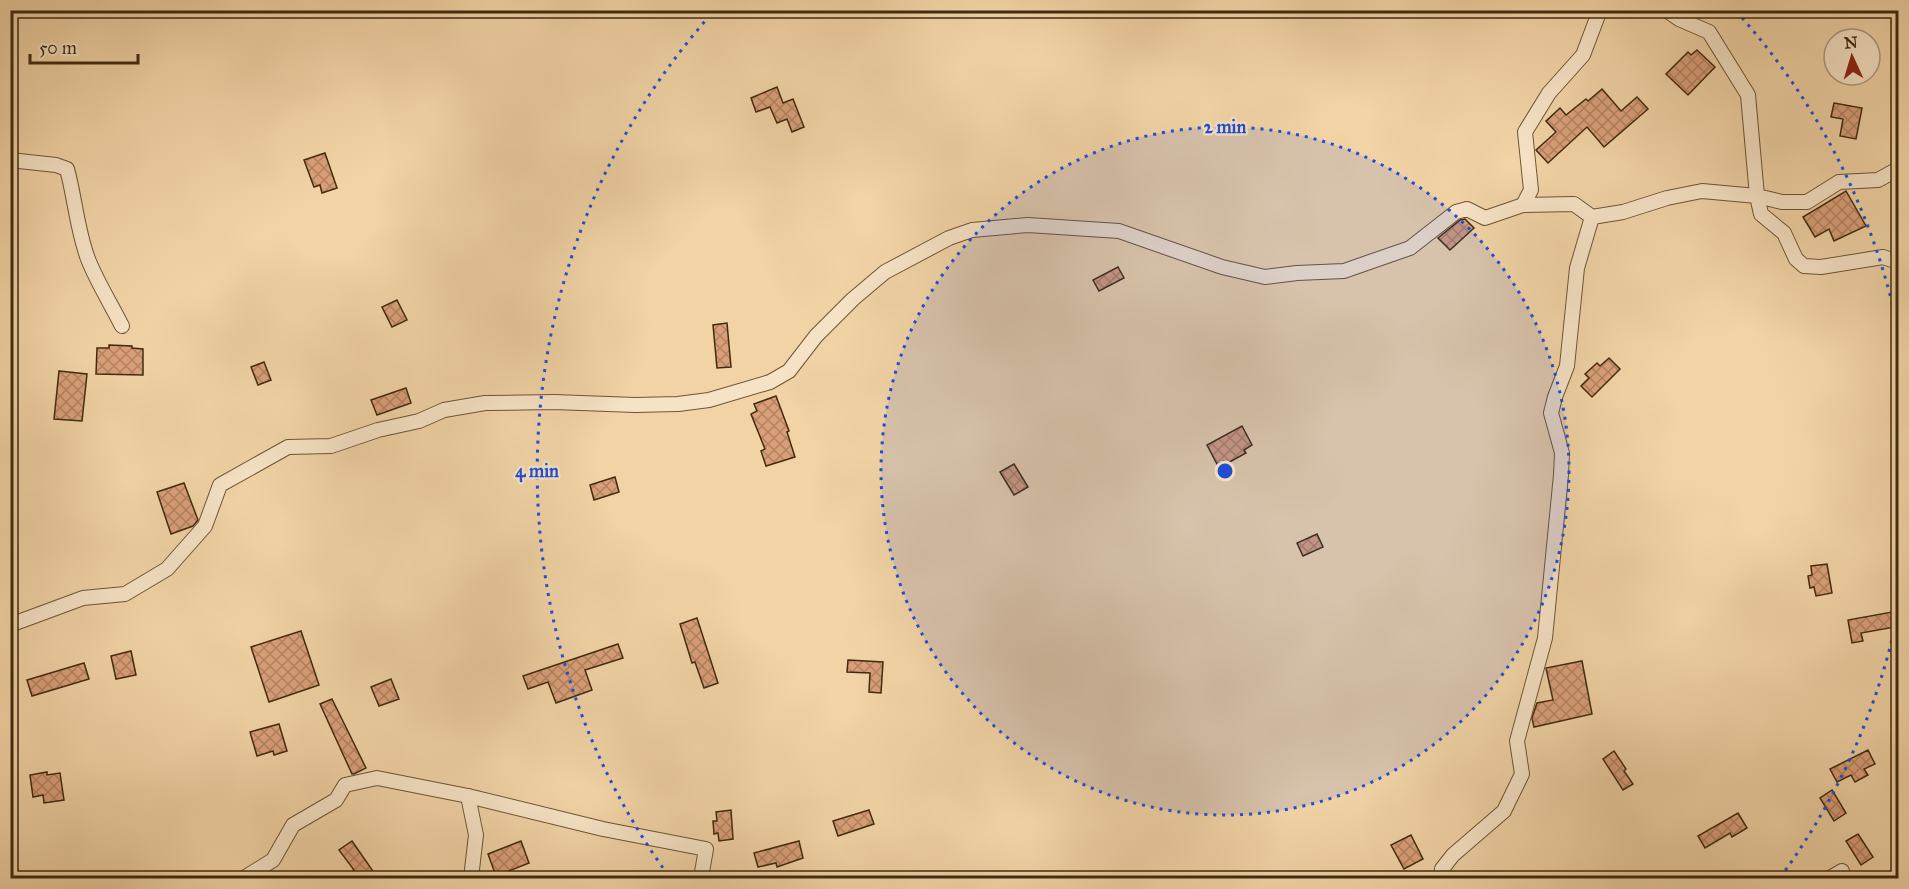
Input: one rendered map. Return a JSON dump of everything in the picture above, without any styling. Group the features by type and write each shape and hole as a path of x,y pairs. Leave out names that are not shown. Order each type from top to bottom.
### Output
{"street":[{"path":"1523,205 1531,190 1525,132 1549,93 1583,55 1600,10"},
{"path":"1666,10 1679,19 1709,33 1748,95 1757,196 1761,214 1784,233 1796,259 1804,266 1821,267 1883,257 1899,262"},
{"path":"10,160 56,165 67,169 88,260 122,326"},
{"path":"10,625 83,598 125,594 166,569 205,526 220,484 288,447 331,446 378,430 420,421 444,410 485,404 554,402 678,404 709,400 770,382 789,371 816,336 853,299 885,272 949,238 972,230 1028,225 1119,231 1212,264 1265,277 1344,271 1410,248 1456,212 1467,209 1485,218 1523,205 1574,204 1592,217 1623,212 1702,190 1757,196 1782,202 1807,202 1839,182 1878,180 1899,169"},
{"path":"1442,879 1442,869 1453,855 1504,811 1522,774 1517,741 1545,638 1561,475 1562,453 1551,413 1567,366 1577,268 1592,217"},
{"path":"244,879 273,860 293,825 336,800 345,784 376,778 468,796 603,829 706,849 701,879"},
{"path":"468,796 476,835 471,879"}],"building":[{"path":"1697,50 1715,67 1688,95 1666,74 1688,52 1691,55"},
{"path":"777,87 783,103 793,99 804,127 792,132 787,119 777,123 770,107 756,112 751,98"},
{"path":"1602,89 1621,111 1637,97 1648,109 1604,147 1587,127 1548,163 1536,150 1556,132 1546,121 1560,108 1566,115"},
{"path":"1834,103 1862,108 1856,139 1840,136 1843,119 1831,117"},
{"path":"325,153 337,188 322,193 320,185 314,187 304,160"},
{"path":"1846,191 1866,226 1834,241 1829,229 1815,237 1803,217"},
{"path":"1465,219 1474,228 1450,250 1438,238 1460,220"},
{"path":"1118,267 1124,278 1099,291 1093,280"},
{"path":"397,300 407,320 392,327 382,307"},
{"path":"727,323 731,367 717,368 713,325"},
{"path":"109,345 143,349 143,375 96,374 97,348 109,348"},
{"path":"1609,358 1620,369 1592,397 1581,386 1589,378 1585,374 1597,363 1600,366"},
{"path":"264,362 271,380 258,385 251,367"},
{"path":"59,371 87,374 82,421 54,419"},
{"path":"406,388 411,403 377,415 371,400"},
{"path":"776,396 789,431 787,432 795,457 766,466 761,451 765,449 751,414 757,411 754,404"},
{"path":"1242,426 1252,445 1244,450 1246,453 1226,464 1224,461 1217,464 1207,445"},
{"path":"1014,464 1028,487 1014,495 1000,472"},
{"path":"615,477 619,492 594,500 590,485"},
{"path":"184,483 198,520 193,526 171,534 157,492"},
{"path":"1317,534 1323,547 1303,556 1297,543"},
{"path":"1827,564 1832,593 1816,596 1814,587 1810,588 1808,576 1812,575 1811,566"},
{"path":"1892,612 1895,627 1861,633 1863,641 1852,643 1848,620"},
{"path":"697,618 718,683 704,688 695,662 692,663 680,624"},
{"path":"301,631 319,685 269,702 251,647"},
{"path":"618,644 623,658 585,670 592,690 556,703 548,682 528,689 523,676"},
{"path":"131,651 136,675 116,679 111,656"},
{"path":"848,660 883,662 881,693 869,692 870,673 847,672"},
{"path":"1582,661 1592,714 1534,727 1532,718 1537,703 1553,700 1546,668"},
{"path":"84,663 89,679 32,696 27,680"},
{"path":"391,679 399,699 379,706 371,687"},
{"path":"332,699 366,768 354,774 320,704"},
{"path":"279,724 287,751 274,755 273,751 257,756 250,732"},
{"path":"1868,750 1875,764 1864,769 1868,775 1855,782 1851,775 1837,782 1830,769"},
{"path":"1614,751 1633,784 1623,790 1603,759"},
{"path":"47,772 47,775 60,773 64,800 44,803 43,795 33,797 30,775"},
{"path":"1832,790 1846,813 1834,821 1820,798"},
{"path":"731,810 733,839 719,841 718,833 714,834 713,821 717,821 716,812"},
{"path":"869,810 874,824 838,836 833,821"},
{"path":"1738,813 1747,828 1732,837 1730,833 1705,848 1698,836"},
{"path":"1858,834 1873,857 1861,865 1846,841"},
{"path":"1411,835 1423,859 1404,869 1391,845"},
{"path":"352,841 375,874 369,879 342,879 354,870 339,850"},
{"path":"521,841 529,863 496,876 488,854"},
{"path":"799,841 803,858 777,867 776,863 758,867 754,853"}]}
